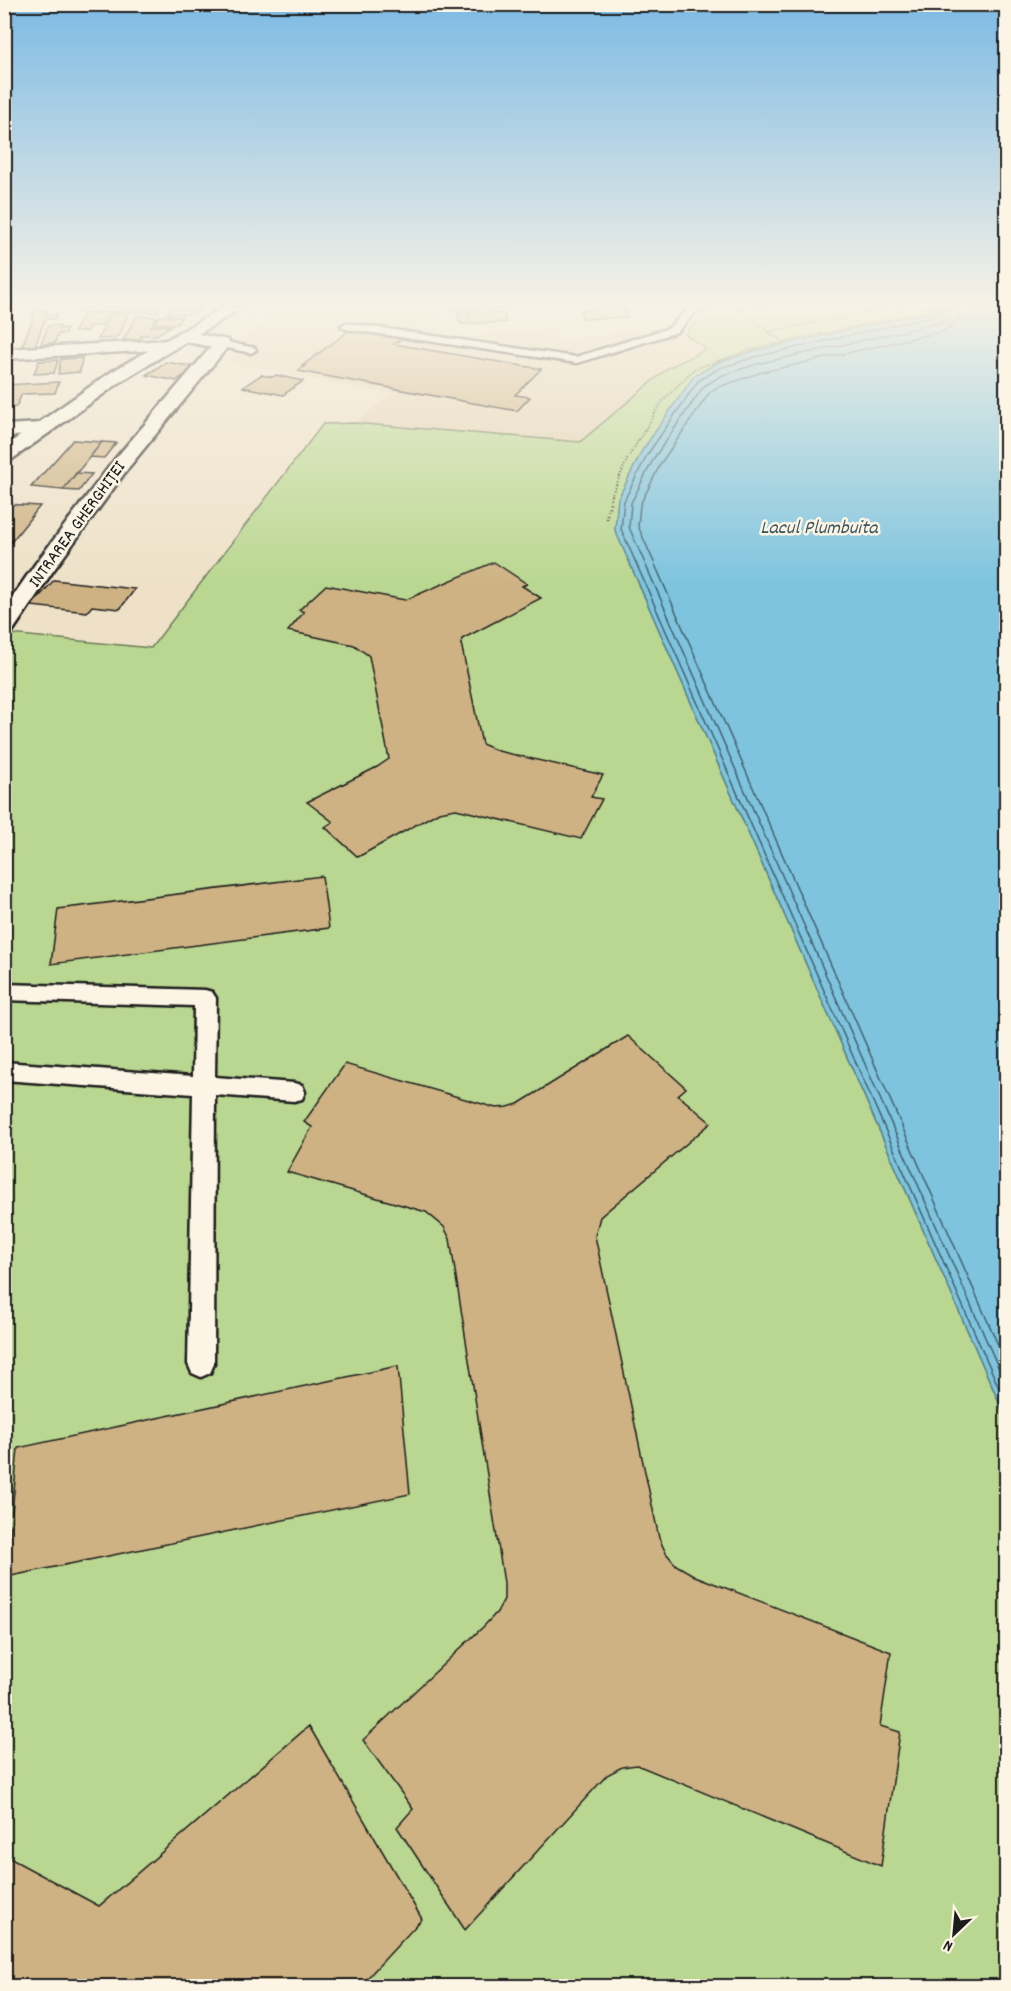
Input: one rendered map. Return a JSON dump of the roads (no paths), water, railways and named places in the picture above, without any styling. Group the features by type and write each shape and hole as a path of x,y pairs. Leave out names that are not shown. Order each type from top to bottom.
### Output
{"street":[{"path":"4,456 83,400"},
{"name":"INTRAREA GHERGHIȚEI","path":"4,627 44,568 122,463 177,400"},
{"path":"4,431 42,429"}],"lane":[{"path":"4,992 205,998 201,1364"},
{"path":"4,1071 294,1092"}],"water":[{"name":"Lacul Plumbuita","path":"677,400 1006,400 1006,1418 615,530 618,499 642,451"}]}
